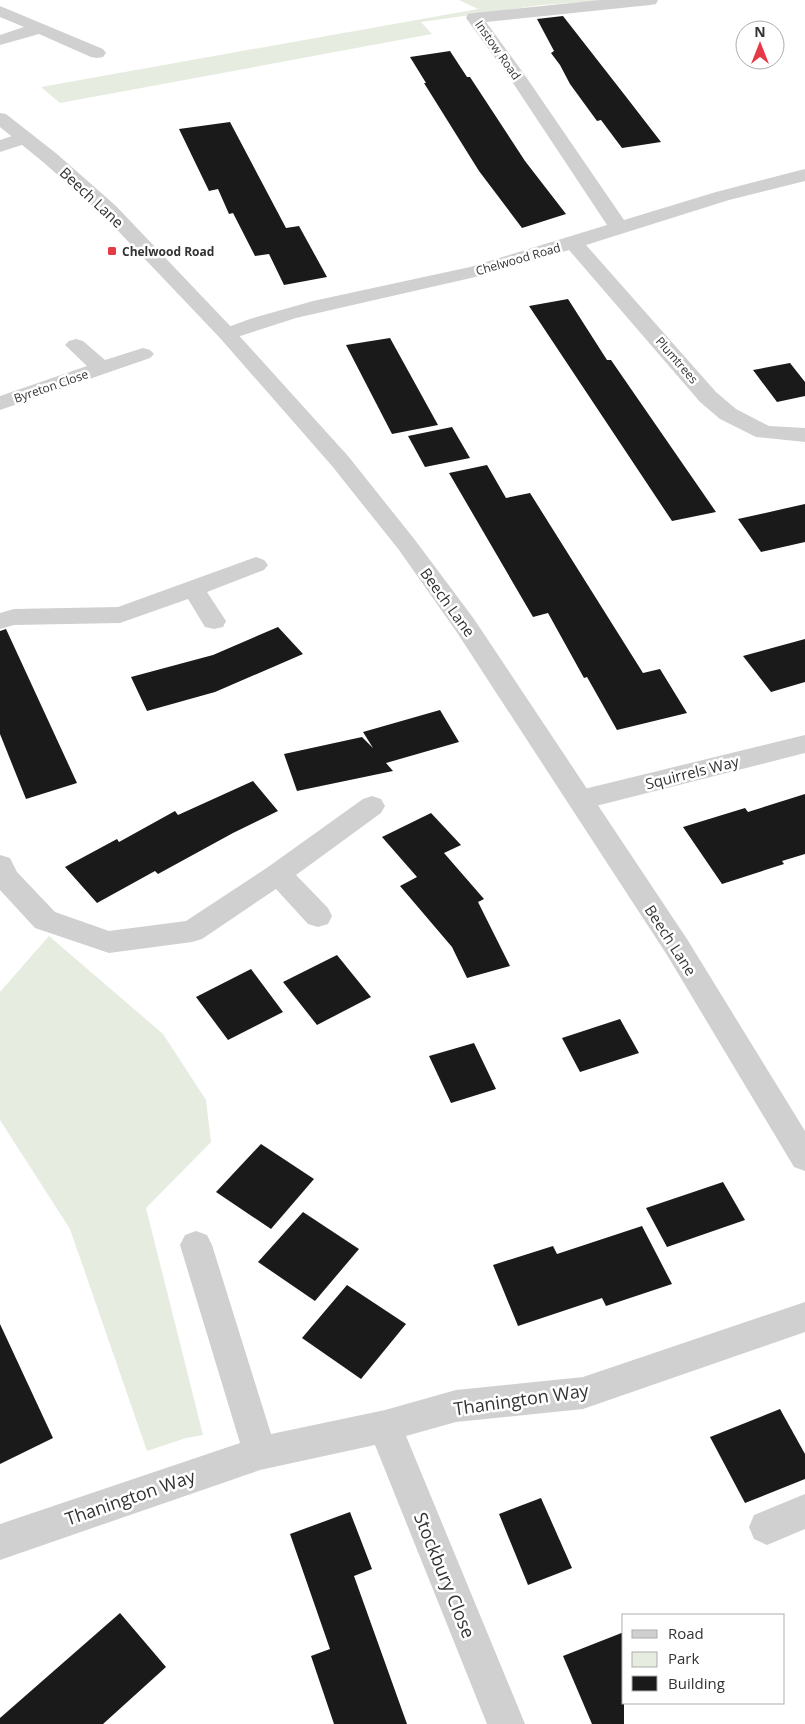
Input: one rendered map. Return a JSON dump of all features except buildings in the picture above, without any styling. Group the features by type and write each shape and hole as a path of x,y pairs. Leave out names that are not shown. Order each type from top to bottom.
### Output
{"street":[{"name":"Instow Road","path":"619,228 513,71 474,18 650,0"},
{"path":"0,11 97,53"},
{"path":"0,40 40,28"},
{"name":"Beech Lane","path":"0,118 50,158 109,210 228,334 340,462 406,545 465,625 677,947 805,1158"},
{"path":"0,146 24,138"},
{"name":"Chelwood Road","path":"228,334 290,312 453,277 574,244 619,228 765,184 805,175"},
{"name":"Plumtrees","path":"574,244 708,397 728,414 764,432 805,434"},
{"name":"Byreton Close","path":"76,345 102,368"},
{"name":"Byreton Close","path":"0,403 143,354"},
{"path":"0,622 14,617 120,615 256,565"},
{"path":"193,588 214,621"},
{"name":"Squirrels Way","path":"580,800 805,744"},
{"path":"0,865 7,879 45,920 110,942 192,932 278,874 372,806"},
{"path":"278,874 318,916"},
{"path":"196,1245 260,1453"},
{"name":"Thanington Way","path":"0,1542 260,1453 386,1426 456,1406 583,1393 805,1318"},
{"name":"Stockbury Close","path":"386,1426 506,1724"},
{"path":"767,1527 805,1512"}],"green space":[{"path":"459,0 614,0 541,5 421,22 432,34 60,103 41,87 478,9"},
{"path":"49,936 163,1034 206,1100 211,1142 146,1208 203,1435 186,1438 147,1451 70,1229 0,1120 0,992"}],"place":[{"name":"Chelwood Road","path":"112,251"}]}
